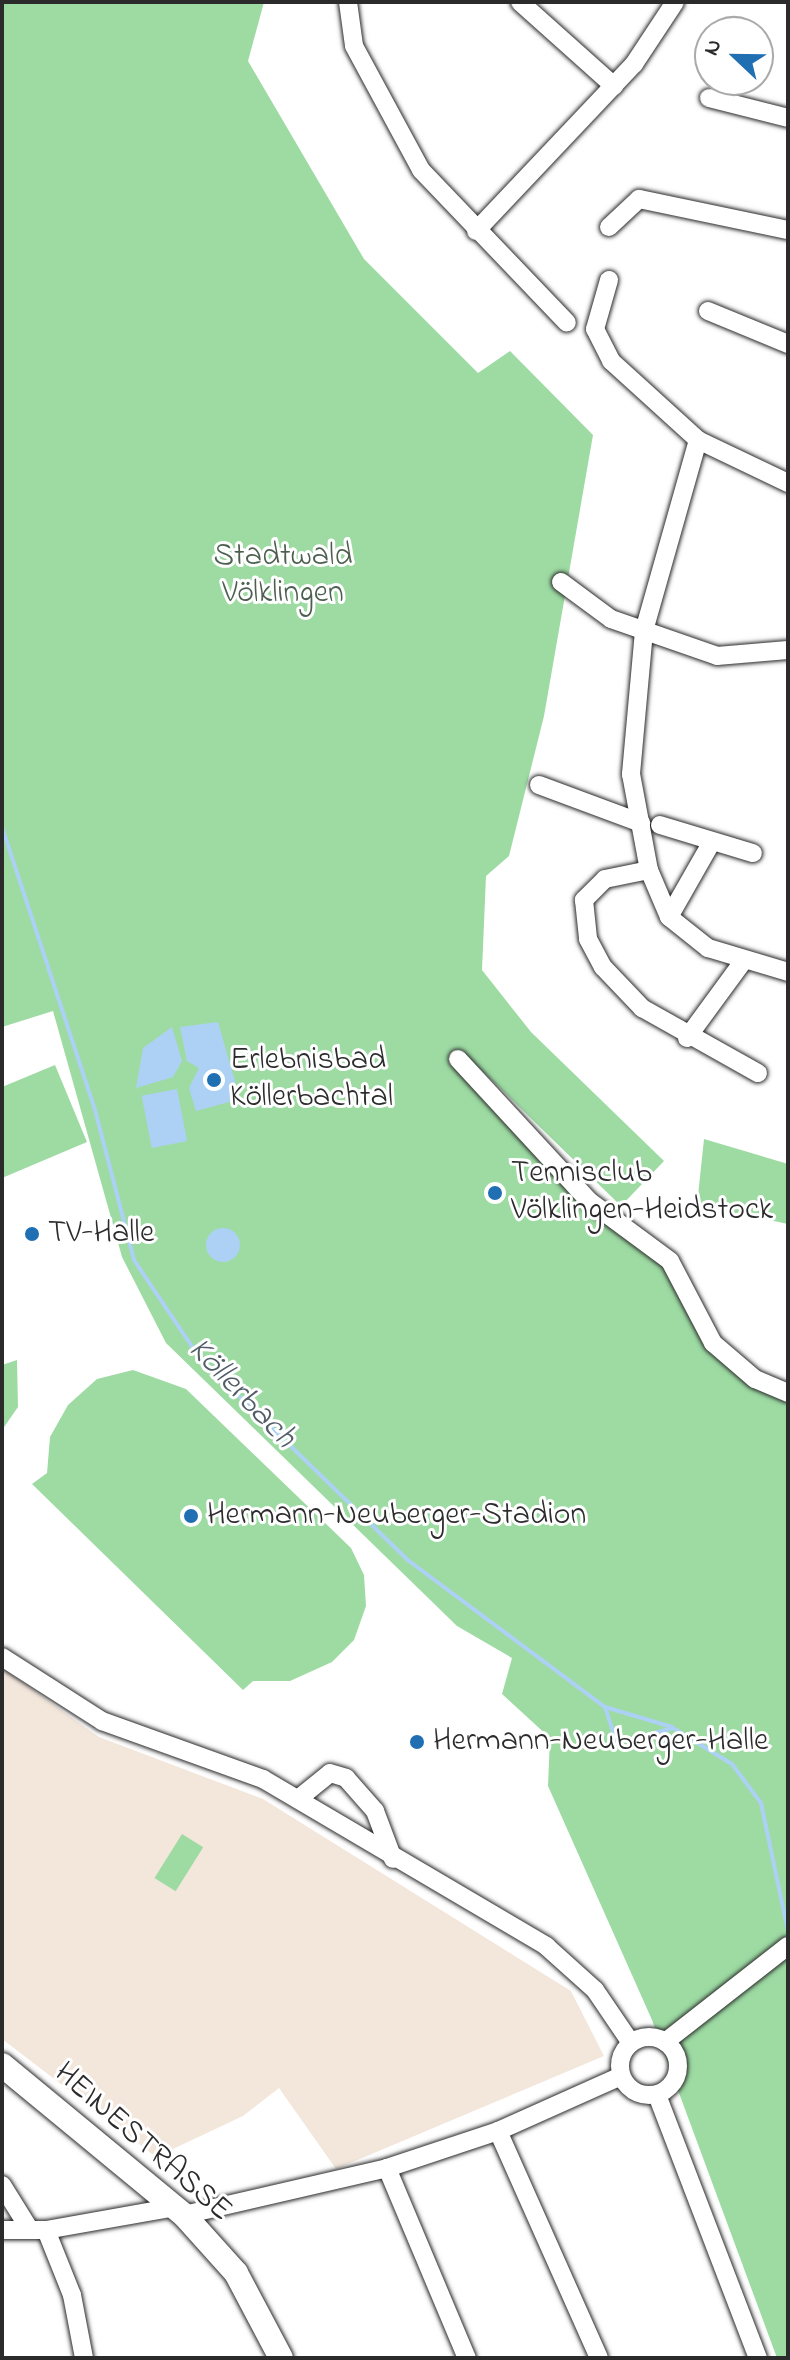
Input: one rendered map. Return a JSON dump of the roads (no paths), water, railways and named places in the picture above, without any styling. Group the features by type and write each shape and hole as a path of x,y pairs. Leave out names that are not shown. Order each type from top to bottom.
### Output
{"main road":[{"name":"HEINESTRASSE","path":"2,2065 111,2150 180,2211 236,2273 281,2358"}],"street":[{"path":"348,2 354,46 389,122 476,231 567,323"},
{"path":"520,2 614,86"},
{"path":"476,231 614,86 675,2"},
{"path":"709,98 788,118"},
{"path":"609,227 639,199 788,230"},
{"path":"609,280 595,329 611,361 698,440 788,483"},
{"path":"708,311 788,344"},
{"path":"698,440 659,556 644,631 631,774 651,824 649,870 669,917 708,948 788,972"},
{"path":"561,582 611,619 717,656 788,650"},
{"path":"539,785 710,845 753,853"},
{"path":"669,917 710,845"},
{"path":"649,870 593,888 583,920 603,967 642,1008 687,1038 758,1073"},
{"path":"687,1038 744,960"},
{"path":"458,1059 589,1201 670,1261 713,1343 755,1379 788,1393"},
{"path":"2,1657 102,1721 263,1779 566,1960 631,2043"},
{"path":"298,1799 330,1773 346,1778 375,1811 393,1859"},
{"path":"631,2043 665,2042 693,2017 788,1946"},
{"path":"657,2095 679,2070 665,2042"},
{"path":"631,2043 621,2076 629,2089 657,2095"},
{"path":"2,2230 38,2230 215,2208 387,2168 498,2131 621,2076"},
{"path":"657,2095 758,2358"},
{"path":"498,2131 599,2358"},
{"path":"111,2150 182,2198 215,2208"},
{"path":"387,2168 467,2358"},
{"path":"2,2185 38,2230 72,2295 84,2358"}],"water":[{"path":"218,1022 240,1099 196,1111 189,1088 199,1068 187,1061 180,1027"},
{"path":"172,1027 182,1061 173,1077 136,1088 143,1048"},
{"path":"177,1089 187,1141 152,1148 142,1096"},
{"path":"223,1228 235,1233 240,1245 235,1257 223,1262 211,1257 206,1245 211,1233"}],"waterway":[{"name":"Köllerbach","path":"2,827 95,1110 134,1260 199,1357 409,1561 605,1707 617,1743 673,1728 732,1764 761,1803 788,1931"},
{"name":"Köllerbach","path":"605,1707 672,1727"}],"place":[{"name":"Erlebnisbad Köllerbachtal","path":"214,1080"},
{"name":"Tennisclub Völklingen-Heidstock","path":"495,1193"},
{"name":"TV-Halle","path":"32,1234"},
{"name":"Hermann-Neuberger-Stadion","path":"191,1516"},
{"name":"Hermann-Neuberger-Halle","path":"417,1742"}],"park label":[{"name":"Stadtwald Völklingen","path":"283,576"}]}
